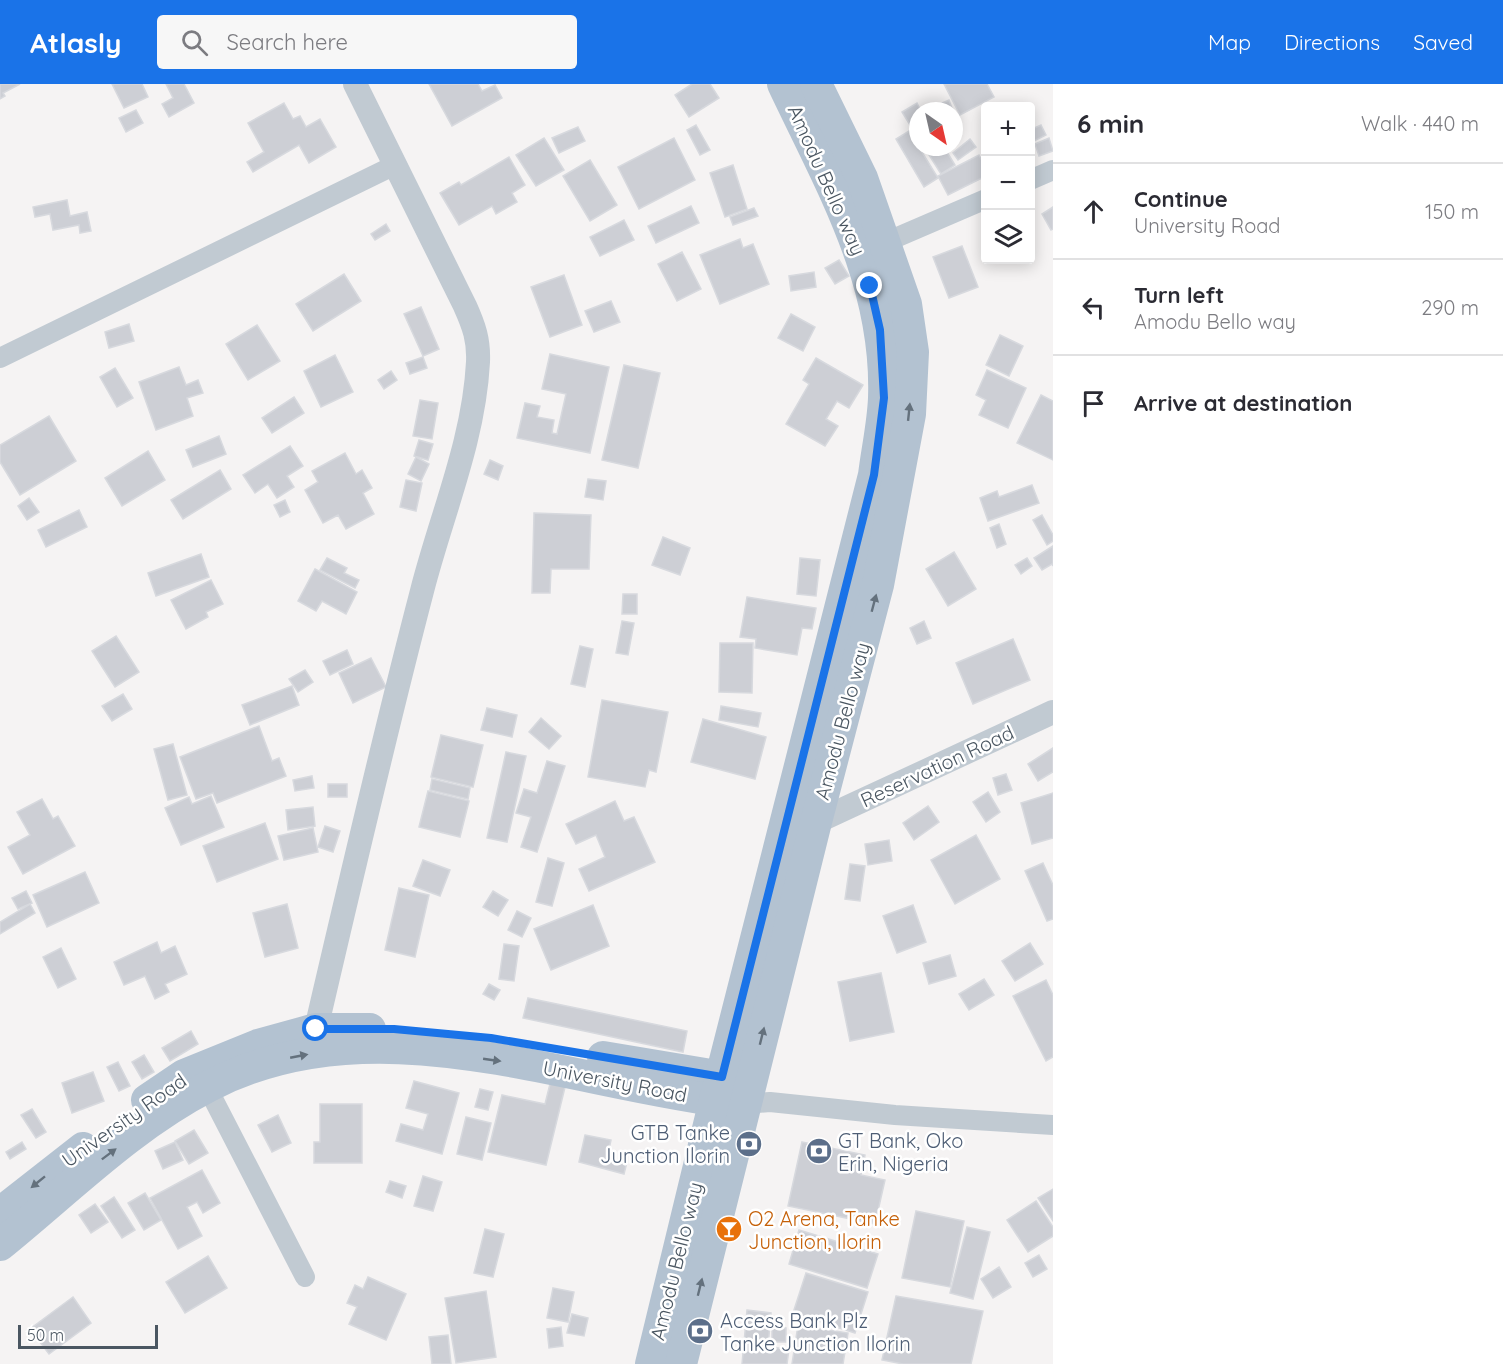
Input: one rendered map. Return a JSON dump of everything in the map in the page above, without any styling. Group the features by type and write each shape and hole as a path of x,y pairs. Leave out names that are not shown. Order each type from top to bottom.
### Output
{"main road":[{"name":"Amodu Bello way","path":"681,1364 801,824 874,475 884,398 880,330 858,242 783,84"},
{"name":"Amodu Bello way","path":"801,824 878,585 910,414 913,352 907,314 886,242 862,178 816,84"},
{"name":"University Road","path":"0,1213 63,1163 184,1075 239,1052 316,1029 394,1029 491,1038 741,1093"},
{"name":"University Road","path":"0,1245 83,1173 163,1114 207,1087 259,1065 293,1057 340,1048 408,1047 572,1072 741,1093"},
{"name":"Amodu Bello way","path":"651,1364 741,1093"}],"street":[{"path":"316,1029 406,651 460,459 473,405 478,364 479,337 355,84"},
{"path":"1,355 395,165"},
{"path":"1035,178 1053,170"},
{"path":"886,242 981,201"},
{"name":"Reservation Road","path":"801,824 1053,712"},
{"path":"207,1087 305,1277"},
{"path":"741,1093 906,1116 1053,1125"}],"building":[{"path":"0,84 20,84 3,93 5,96 0,99"},
{"path":"112,84 142,84 148,97 124,108"},
{"path":"166,84 184,84 194,103 169,117 162,104 173,98"},
{"path":"429,84 478,84 482,91 495,85 502,98 452,126"},
{"path":"692,84 710,84 719,98 689,117 675,95"},
{"path":"944,84 987,84 994,97 963,113 963,102 953,102"},
{"path":"284,103 293,119 300,116 306,127 320,119 336,147 309,163 299,145 253,172 247,162 264,152 248,123"},
{"path":"909,108 909,123 902,112"},
{"path":"136,110 143,123 126,132 119,118"},
{"path":"696,125 710,150 700,155 687,130"},
{"path":"1041,125 1046,135 1035,140 1035,128"},
{"path":"578,127 585,141 559,153 552,138"},
{"path":"909,131 909,156 924,156 938,178 924,187 896,139"},
{"path":"544,138 564,170 536,186 516,155"},
{"path":"674,138 695,180 639,209 618,167"},
{"path":"1049,138 1053,151 1039,156 1035,144"},
{"path":"970,139 976,147 958,160 955,156 963,156 963,145"},
{"path":"979,155 981,159 981,178 948,195 938,176"},
{"path":"930,156 950,156 955,165 941,174"},
{"path":"509,157 525,185 512,193 517,202 496,214 492,206 459,225 440,193 459,182 461,185"},
{"path":"590,160 617,205 590,221 563,176"},
{"path":"733,165 747,209 725,217 710,173"},
{"path":"67,200 70,216 87,212 91,231 80,233 79,225 53,230 50,214 35,217 33,207"},
{"path":"691,206 699,223 656,243 648,226"},
{"path":"1053,207 1053,229 1051,230 1042,214"},
{"path":"754,208 758,216 733,225 730,217"},
{"path":"624,220 634,240 600,256 590,237"},
{"path":"386,224 390,231 375,240 371,234"},
{"path":"740,239 743,248 753,244 769,284 720,304 700,255"},
{"path":"962,246 978,287 949,298 933,257"},
{"path":"682,252 701,289 677,301 658,264"},
{"path":"839,260 849,276 835,284 825,268"},
{"path":"814,272 816,287 791,291 789,276"},
{"path":"344,274 361,301 313,331 296,304"},
{"path":"564,275 582,325 550,337 531,287"},
{"path":"611,301 620,322 594,332 585,311"},
{"path":"421,307 439,349 423,356 404,314"},
{"path":"791,314 815,327 803,351 778,338"},
{"path":"129,324 134,341 109,348 105,332"},
{"path":"257,325 280,361 248,380 226,344"},
{"path":"1000,335 1023,346 1009,376 986,365"},
{"path":"550,354 609,367 590,453 517,438 525,403 540,406 537,417 554,420 552,433 557,434 566,394 542,389"},
{"path":"335,355 353,392 321,407 304,371"},
{"path":"423,357 427,368 410,374 406,363"},
{"path":"816,358 863,385 849,408 837,401 826,419 838,426 825,446 786,424 809,384 803,380"},
{"path":"624,365 660,373 638,468 602,460"},
{"path":"179,367 186,385 198,380 203,393 187,398 193,416 156,430 139,382"},
{"path":"115,368 133,398 117,407 100,377"},
{"path":"987,370 1026,388 1008,428 979,415 986,400 976,395"},
{"path":"391,371 397,380 384,389 378,380"},
{"path":"1041,395 1053,401 1053,460 1017,443"},
{"path":"294,397 304,413 272,433 262,418"},
{"path":"420,400 438,403 432,439 413,436"},
{"path":"49,416 76,461 20,495 0,462 0,445"},
{"path":"219,436 226,454 193,467 186,450"},
{"path":"419,440 433,444 428,460 414,456"},
{"path":"290,446 303,466 287,476 294,487 277,498 268,484 255,493 243,475"},
{"path":"148,451 165,480 122,506 105,478"},
{"path":"345,453 356,474 362,470 372,488 363,493 374,514 346,529 338,515 323,523 305,490 318,482 312,471"},
{"path":"416,457 429,464 421,481 408,474"},
{"path":"490,460 503,466 498,480 484,474"},
{"path":"220,470 231,489 183,519 171,500"},
{"path":"588,479 606,481 603,500 585,497"},
{"path":"406,480 422,483 416,511 400,507"},
{"path":"1032,485 1039,503 988,521 980,498 997,491 999,497"},
{"path":"29,498 39,512 27,520 18,506"},
{"path":"285,500 290,512 280,517 274,505"},
{"path":"79,510 87,527 46,547 38,530"},
{"path":"534,513 591,515 589,569 551,569 550,593 532,593"},
{"path":"1042,515 1053,535 1053,541 1047,545 1033,520"},
{"path":"999,524 1006,544 997,548 990,528"},
{"path":"663,537 690,548 680,575 652,565"},
{"path":"1053,546 1053,566 1052,564 1042,570 1034,558"},
{"path":"954,552 976,589 948,606 926,569"},
{"path":"201,554 209,577 156,596 148,573"},
{"path":"327,558 347,568 344,573 359,580 355,588 320,570"},
{"path":"800,558 820,560 816,596 797,594"},
{"path":"1027,558 1032,566 1021,574 1015,565"},
{"path":"315,569 357,592 346,614 322,601 316,611 298,601"},
{"path":"211,580 223,604 206,612 208,617 186,629 171,600"},
{"path":"623,594 637,594 637,614 622,614"},
{"path":"747,597 816,608 812,629 802,628 797,655 755,648 756,639 740,637"},
{"path":"622,621 634,623 628,655 616,653"},
{"path":"924,621 931,638 917,644 910,628"},
{"path":"116,636 139,672 115,687 92,651"},
{"path":"1013,639 1030,680 973,704 956,663"},
{"path":"720,643 753,643 752,693 719,692"},
{"path":"580,646 593,649 585,687 571,684"},
{"path":"347,650 353,664 330,675 323,661"},
{"path":"371,658 386,687 353,703 339,673"},
{"path":"305,670 313,682 298,692 289,679"},
{"path":"292,686 299,705 250,725 242,705"},
{"path":"123,694 132,709 112,721 102,706"},
{"path":"602,700 668,712 656,772 649,770 645,787 588,777"},
{"path":"721,706 761,713 758,727 719,720"},
{"path":"487,708 517,715 512,737 481,730"},
{"path":"541,718 561,736 549,749 529,732"},
{"path":"703,719 766,737 755,779 691,762"},
{"path":"259,726 272,761 279,758 286,776 217,803 213,793 196,799 180,757"},
{"path":"441,735 483,745 473,787 431,777"},
{"path":"173,744 187,795 168,800 154,749"},
{"path":"1053,748 1053,772 1038,781 1028,764"},
{"path":"506,752 526,756 507,842 487,838"},
{"path":"547,761 565,766 537,852 521,847 531,817 516,813 524,789 537,793"},
{"path":"1006,774 1012,790 998,795 993,778"},
{"path":"312,776 314,788 295,791 293,780"},
{"path":"432,779 470,788 468,799 430,790"},
{"path":"328,784 347,784 347,797 328,797"},
{"path":"428,791 469,801 460,837 419,827"},
{"path":"988,792 1000,812 986,822 973,802"},
{"path":"1053,793 1053,838 1032,844 1021,803"},
{"path":"211,796 224,827 181,845 165,808 189,797 192,804"},
{"path":"42,799 53,819 58,816 75,846 23,874 8,847 30,835 17,812"},
{"path":"615,801 624,821 634,817 655,862 589,891 579,869 605,857 596,835 576,844 566,824"},
{"path":"928,806 939,822 914,840 903,823"},
{"path":"313,807 315,826 288,830 286,810"},
{"path":"265,823 278,859 217,882 203,846"},
{"path":"325,826 340,831 333,852 318,847"},
{"path":"313,828 318,852 284,860 278,836"},
{"path":"976,835 1000,879 955,904 931,860"},
{"path":"889,840 892,861 868,865 865,844"},
{"path":"548,858 564,863 552,906 536,902"},
{"path":"423,860 450,870 440,896 413,886"},
{"path":"1043,863 1053,885 1053,919 1047,921 1025,871"},
{"path":"850,864 865,866 860,901 845,899"},
{"path":"85,872 99,903 47,927 33,895"},
{"path":"399,888 429,895 415,957 385,950"},
{"path":"26,891 32,903 18,909 12,898"},
{"path":"493,891 508,900 498,916 483,907"},
{"path":"30,904 35,913 0,934 0,922"},
{"path":"287,904 298,948 265,957 253,913"},
{"path":"593,905 609,946 551,970 534,929"},
{"path":"913,905 926,942 897,953 883,916"},
{"path":"517,911 531,918 522,937 508,930"},
{"path":"157,942 161,953 175,946 187,974 165,984 169,992 155,999 145,976 124,985 114,962"},
{"path":"1030,943 1043,964 1015,981 1002,961"},
{"path":"504,944 519,946 514,981 499,979"},
{"path":"61,948 76,979 58,988 43,957"},
{"path":"950,955 956,976 929,984 923,963"},
{"path":"881,973 894,1032 850,1041 838,982"},
{"path":"984,979 994,995 969,1010 959,994"},
{"path":"1046,980 1053,995 1053,1057 1046,1061 1013,996"},
{"path":"489,984 500,990 494,1000 483,994"},
{"path":"528,998 687,1031 683,1052 523,1018"},
{"path":"191,1031 198,1044 170,1061 162,1048"},
{"path":"144,1055 154,1072 142,1079 132,1062"},
{"path":"118,1062 130,1086 119,1091 107,1067"},
{"path":"93,1072 104,1101 72,1113 62,1083"},
{"path":"552,1076 567,1079 546,1165 488,1152 502,1095 545,1104"},
{"path":"414,1081 459,1093 442,1154 396,1141 401,1124 423,1130 428,1114 406,1108"},
{"path":"480,1089 493,1092 488,1110 475,1107"},
{"path":"320,1104 362,1104 362,1163 314,1163 314,1142 320,1142"},
{"path":"32,1109 46,1132 36,1138 21,1115"},
{"path":"278,1115 291,1143 272,1152 258,1125"},
{"path":"466,1117 491,1123 482,1160 457,1154"},
{"path":"194,1130 208,1153 189,1164 175,1141"},
{"path":"585,1135 611,1140 607,1158 627,1162 624,1174 579,1162"},
{"path":"22,1142 26,1149 10,1159 6,1152"},
{"path":"175,1142 183,1160 163,1169 155,1151"},
{"path":"802,1142 865,1155 861,1175 885,1180 875,1224 788,1206"},
{"path":"202,1170 220,1203 203,1213 197,1202 187,1207 202,1236 178,1249 150,1198"},
{"path":"423,1176 442,1182 433,1211 414,1206"},
{"path":"390,1181 406,1186 402,1198 386,1192"},
{"path":"1053,1189 1053,1221 1038,1198"},
{"path":"145,1193 161,1220 144,1230 128,1203"},
{"path":"114,1197 135,1230 122,1238 101,1206"},
{"path":"1036,1201 1053,1227 1053,1236 1028,1252 1007,1220"},
{"path":"95,1204 108,1222 91,1233 79,1215"},
{"path":"916,1211 964,1221 950,1287 902,1278"},
{"path":"967,1227 990,1232 973,1299 950,1293"},
{"path":"485,1229 504,1234 493,1277 474,1273"},
{"path":"799,1230 878,1254 867,1288 789,1264"},
{"path":"1039,1255 1047,1269 1033,1277 1025,1263"},
{"path":"208,1256 227,1288 185,1313 166,1282"},
{"path":"999,1267 1011,1287 993,1298 981,1279"},
{"path":"806,1273 868,1292 855,1333 793,1313"},
{"path":"368,1277 406,1294 386,1340 349,1324 357,1307 347,1303 355,1285 363,1289"},
{"path":"553,1288 574,1292 568,1322 547,1318"},
{"path":"486,1291 496,1357 456,1363 445,1298"},
{"path":"896,1296 983,1311 971,1364 903,1364 882,1360"},
{"path":"73,1297 91,1323 49,1354 30,1329"},
{"path":"747,1310 771,1313 768,1347 789,1349 787,1364 742,1364"},
{"path":"572,1314 588,1318 584,1336 567,1333"},
{"path":"798,1325 848,1333 843,1364 792,1364"},
{"path":"561,1327 563,1346 549,1348 547,1329"},
{"path":"772,1327 786,1328 786,1342 772,1342"},
{"path":"448,1335 451,1364 432,1364 429,1337"}],"place":[{"name":"GTB Tanke Junction Ilorin","path":"749,1144"},
{"name":"GT Bank, Oko Erin, Nigeria","path":"819,1151"},
{"name":"O2 Arena, Tanke Junction, Ilorin","path":"729,1229"},
{"name":"Access Bank Plz Tanke Junction Ilorin","path":"700,1331"}],"route":[{"path":"316,1029 394,1029 491,1038 722,1077 874,475 884,398 880,330 870,286"}]}
